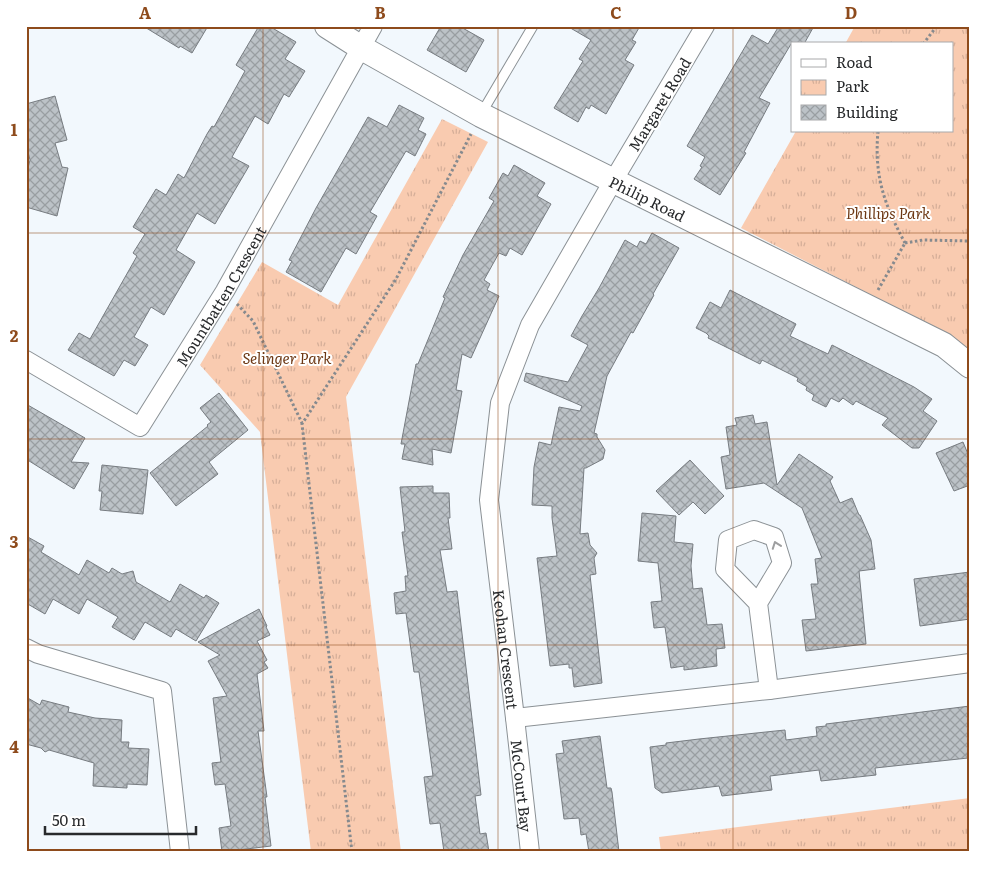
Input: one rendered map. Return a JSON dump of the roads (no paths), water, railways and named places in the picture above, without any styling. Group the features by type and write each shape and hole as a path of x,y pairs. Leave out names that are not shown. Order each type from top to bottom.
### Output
{"street":[{"name":"Philip Road","path":"327,26 360,48 481,115 944,345 970,366"},
{"path":"360,48 373,26"},
{"name":"Margaret Road","path":"613,181 705,26"},
{"name":"Mountbatten Crescent","path":"26,360 140,427 225,291 360,48"},
{"name":"Keohan Crescent","path":"613,181 530,325 500,403 489,500 516,718 769,690 970,662"},
{"path":"758,604 769,690"},
{"path":"26,648 38,654 162,691 180,852"},
{"name":"McCourt Bay","path":"516,718 530,852"}],"lane":[{"path":"481,115 533,26"}],"park label":[{"name":"Phillips Park","path":"888,212"},
{"name":"Selinger Park","path":"287,357"}]}
